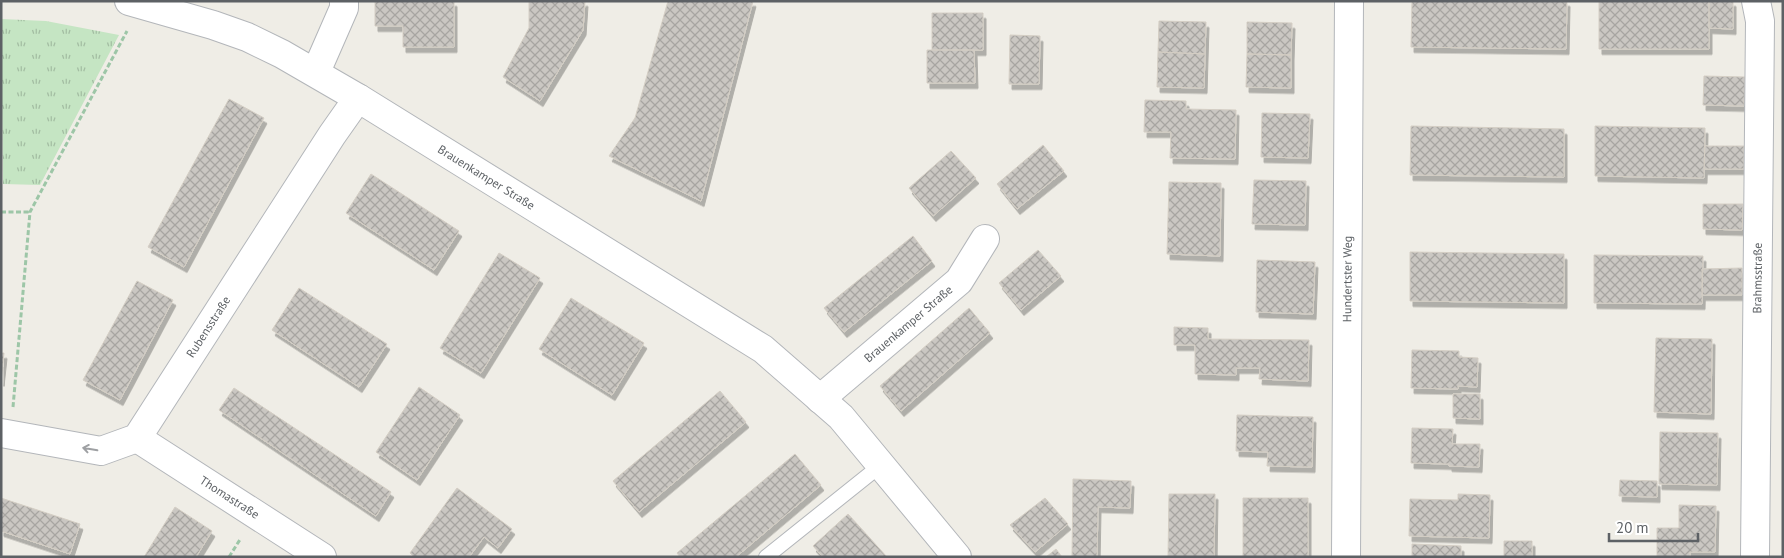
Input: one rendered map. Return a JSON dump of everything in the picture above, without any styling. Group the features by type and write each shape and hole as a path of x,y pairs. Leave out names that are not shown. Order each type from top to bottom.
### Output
{"street":[{"path":"316,72 344,8 344,1"},
{"name":"Hundertster Weg","path":"1346,557 1350,1"},
{"name":"Brahmsstraße","path":"1755,557 1760,31 1756,1"},
{"name":"Brauenkamper Straße","path":"135,3 247,37 316,72 763,349 841,417 957,557"},
{"name":"Rubensstraße","path":"137,438 332,135 358,98"},
{"name":"Brauenkamper Straße","path":"820,399 959,281 985,239"},
{"path":"6,434 101,451 137,438"},
{"name":"Thomastraße","path":"137,438 322,557"}],"lane":[{"path":"766,557 881,465"}],"path":[{"path":"6,434 30,212 135,3"},
{"path":"1,212 30,212"}],"green space":[{"path":"1,19 46,21 119,35 40,185 3,184"}],"building":[{"path":"375,1 454,1 454,47 403,47 403,26 375,26"},
{"path":"529,1 585,1 583,30 540,101 503,77 529,28"},
{"path":"668,1 753,1 701,201 609,156 635,118"},
{"path":"1412,1 1567,1 1566,49 1411,47"},
{"path":"1599,1 1709,1 1709,49 1599,49"},
{"path":"1709,1 1733,1 1733,29 1709,28"},
{"path":"932,13 983,13 983,50 932,50"},
{"path":"1159,21 1206,22 1205,54 1158,52"},
{"path":"1247,22 1292,23 1291,55 1247,54"},
{"path":"1010,35 1040,36 1039,84 1009,84"},
{"path":"927,50 974,50 975,83 927,83"},
{"path":"1158,52 1205,54 1204,88 1157,87"},
{"path":"1247,54 1291,55 1291,88 1246,87"},
{"path":"1704,76 1745,77 1744,106 1703,105"},
{"path":"229,99 264,118 184,267 148,247"},
{"path":"1145,100 1186,101 1186,109 1236,110 1235,159 1170,158 1171,132 1144,132"},
{"path":"1262,113 1310,114 1308,158 1261,157"},
{"path":"1411,126 1564,129 1564,177 1410,175"},
{"path":"1595,126 1705,128 1704,178 1595,176"},
{"path":"1043,145 1064,171 1017,209 997,184"},
{"path":"1705,146 1744,146 1744,169 1704,169"},
{"path":"951,151 976,178 933,216 909,188"},
{"path":"371,174 459,231 434,270 346,213"},
{"path":"1254,180 1306,181 1305,225 1252,224"},
{"path":"1169,182 1221,183 1220,256 1167,254"},
{"path":"1703,204 1743,204 1742,230 1703,229"},
{"path":"913,236 932,261 844,332 824,308"},
{"path":"1038,250 1061,276 1021,310 999,283"},
{"path":"1410,252 1564,254 1564,303 1410,301"},
{"path":"499,253 540,278 481,373 440,348"},
{"path":"1594,255 1703,256 1702,304 1594,303"},
{"path":"1257,260 1315,262 1313,314 1256,312"},
{"path":"1742,268 1742,295 1702,295 1702,269"},
{"path":"137,281 173,300 120,400 83,380"},
{"path":"299,288 387,344 359,387 272,330"},
{"path":"571,298 644,343 612,395 539,349"},
{"path":"969,308 990,333 901,411 880,386"},
{"path":"1174,327 1208,328 1208,339 1309,340 1308,381 1259,379 1260,368 1236,368 1236,375 1195,374 1195,345 1174,345"},
{"path":"1656,338 1712,339 1711,414 1654,412"},
{"path":"1412,350 1459,351 1459,357 1478,358 1477,387 1458,386 1458,389 1411,388"},
{"path":"1,353 4,353 1,381"},
{"path":"419,387 460,415 417,480 376,452"},
{"path":"234,388 391,492 376,516 219,410"},
{"path":"720,391 746,422 639,512 613,481"},
{"path":"1453,394 1480,394 1480,419 1453,418"},
{"path":"1237,415 1313,417 1312,467 1267,466 1268,452 1236,451"},
{"path":"1412,428 1453,429 1452,444 1480,444 1479,467 1411,463"},
{"path":"1660,432 1718,433 1717,485 1659,484"},
{"path":"795,454 821,485 736,557 680,557 677,553"},
{"path":"1073,479 1131,481 1130,508 1098,507 1097,557 1072,557"},
{"path":"1620,480 1657,481 1657,497 1619,496"},
{"path":"457,488 512,529 498,548 484,537 469,557 414,557 410,553"},
{"path":"1169,494 1215,494 1214,557 1168,557"},
{"path":"1458,494 1490,495 1489,538 1409,536 1410,499 1458,500"},
{"path":"1,498 80,524 70,554 1,531"},
{"path":"1045,498 1068,524 1035,552 1010,525"},
{"path":"1243,498 1308,498 1308,557 1243,557"},
{"path":"1679,505 1716,506 1715,552 1690,552 1690,557 1657,557 1657,528 1679,528"},
{"path":"175,507 212,531 196,557 144,557"},
{"path":"848,514 887,557 823,557 813,546"},
{"path":"1504,541 1532,541 1532,557 1504,557"},
{"path":"1412,544 1461,546 1461,557 1412,557"},
{"path":"1056,549 1062,557 1046,557"}]}
